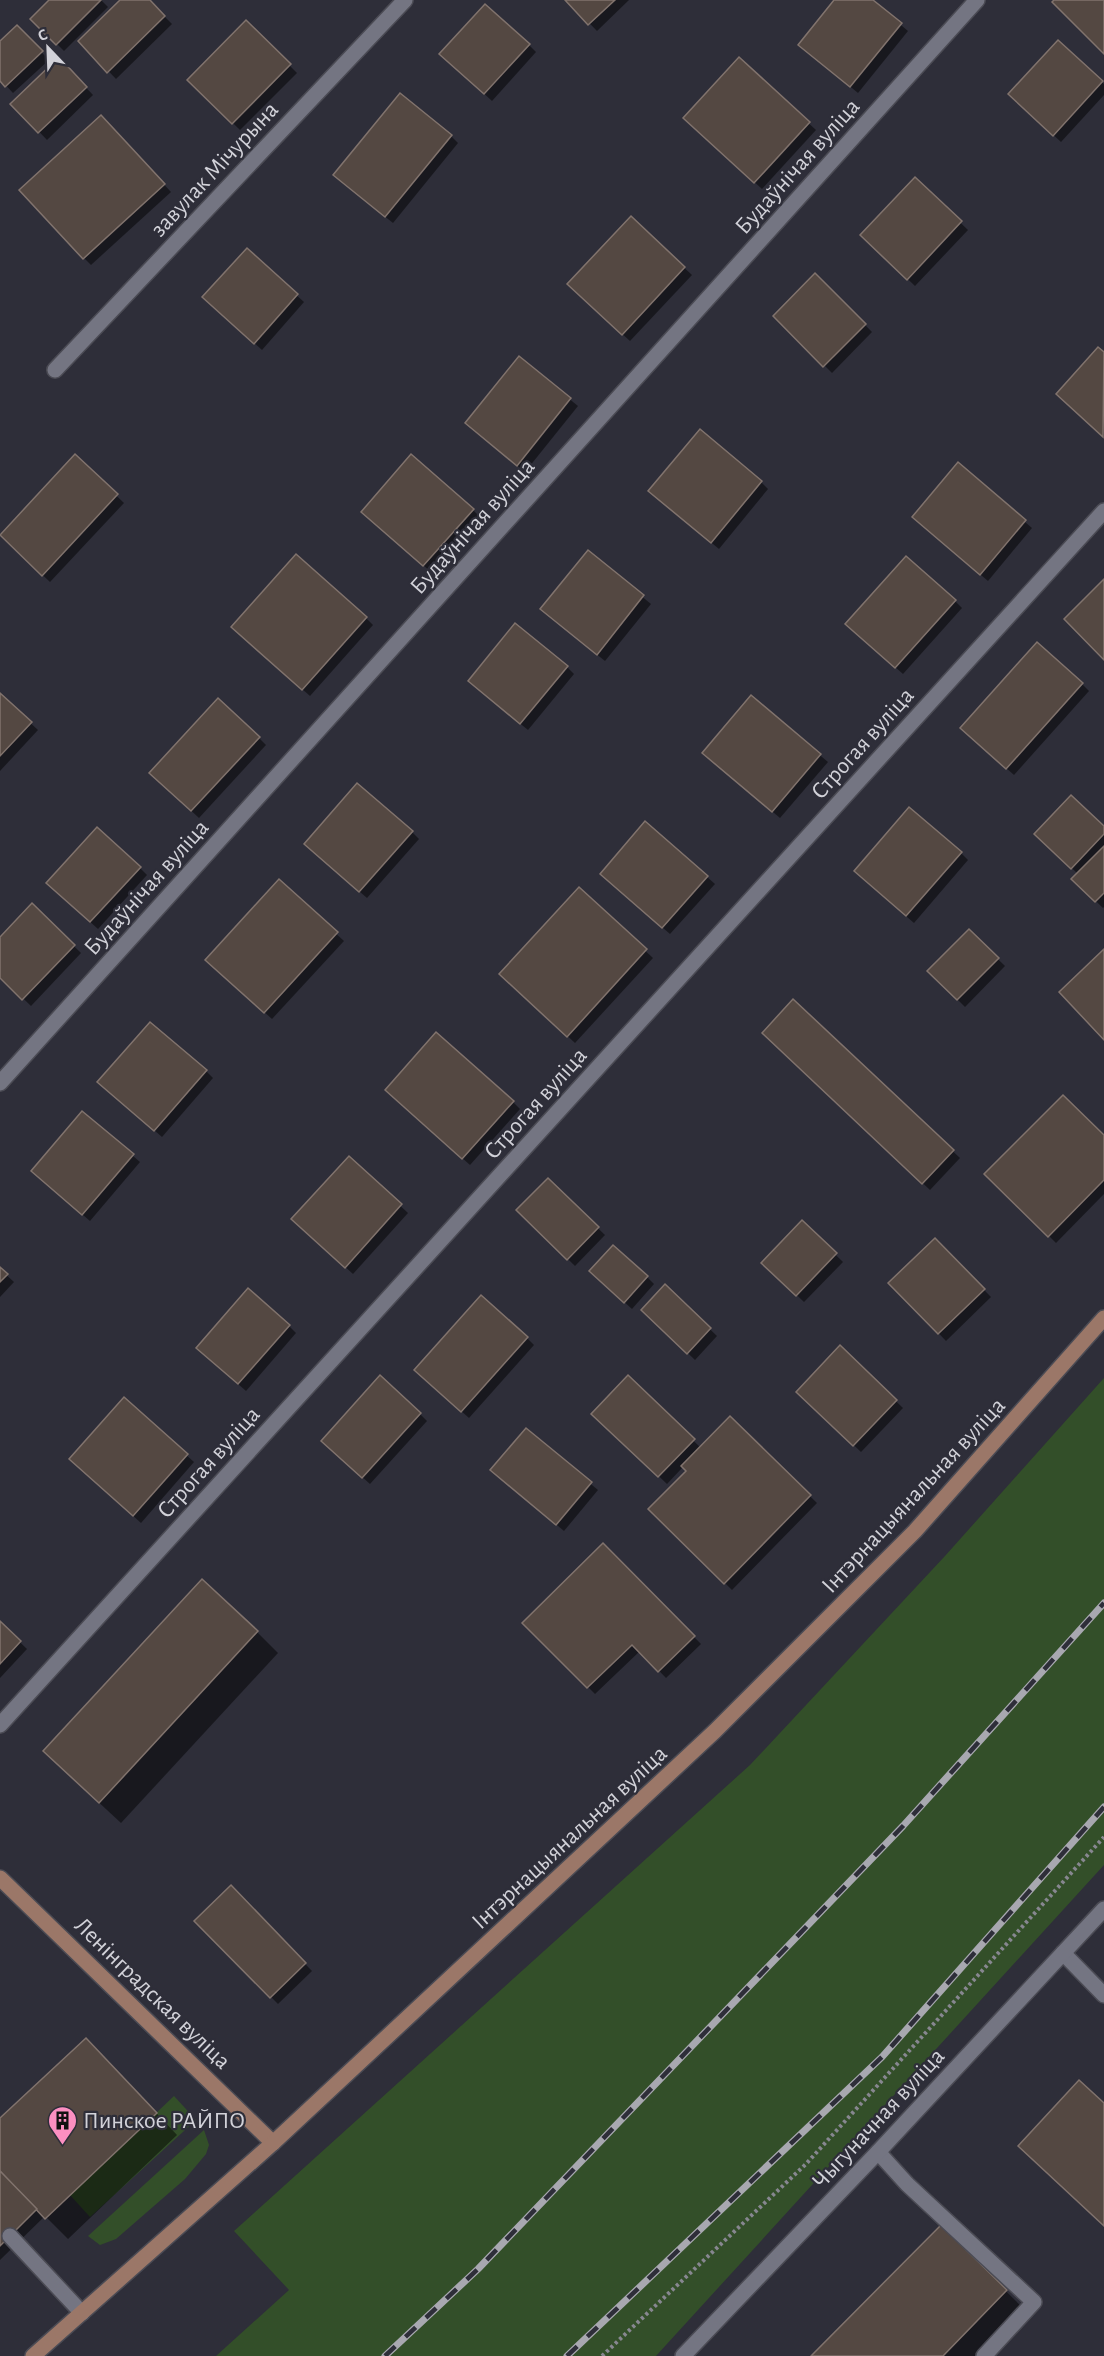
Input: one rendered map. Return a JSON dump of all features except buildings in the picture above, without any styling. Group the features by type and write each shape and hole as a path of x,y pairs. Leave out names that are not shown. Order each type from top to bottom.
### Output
{"main road":[{"name":"Інтэрнацыянальная вуліца","path":"33,2356 273,2143 715,1731 915,1531 1104,1318"},
{"name":"Ленінградская вуліца","path":"0,1878 273,2143"}],"street":[{"name":"завулак Мічурына","path":"55,370 405,0"},
{"name":"Будаўнічая вуліца","path":"0,1083 977,0"},
{"name":"Строгая вуліца","path":"0,1725 1104,511"},
{"name":"Чыгуначная вуліца","path":"683,2356 878,2152 1104,1909"},
{"path":"1063,1953 1104,1995"},
{"path":"878,2152 907,2184 1034,2302 984,2356"},
{"path":"10,2236 82,2313"}],"path":[{"path":"602,2356 806,2164 1104,1837"}],"green space":[{"path":"1104,1378 1104,1865 656,2356 216,2356 289,2290 234,2231 750,1765 945,1556"},
{"path":"174,2096 196,2120 90,2217 70,2195"},
{"path":"204,2130 209,2145 206,2154 185,2179 116,2239 100,2245 88,2236"}],"railway":[{"path":"385,2356 478,2269 903,1826 1104,1603"},
{"path":"567,2356 882,2057 1104,1807"}],"place":[{"name":"Пинское РАЙПО","path":"62,2146"}]}
